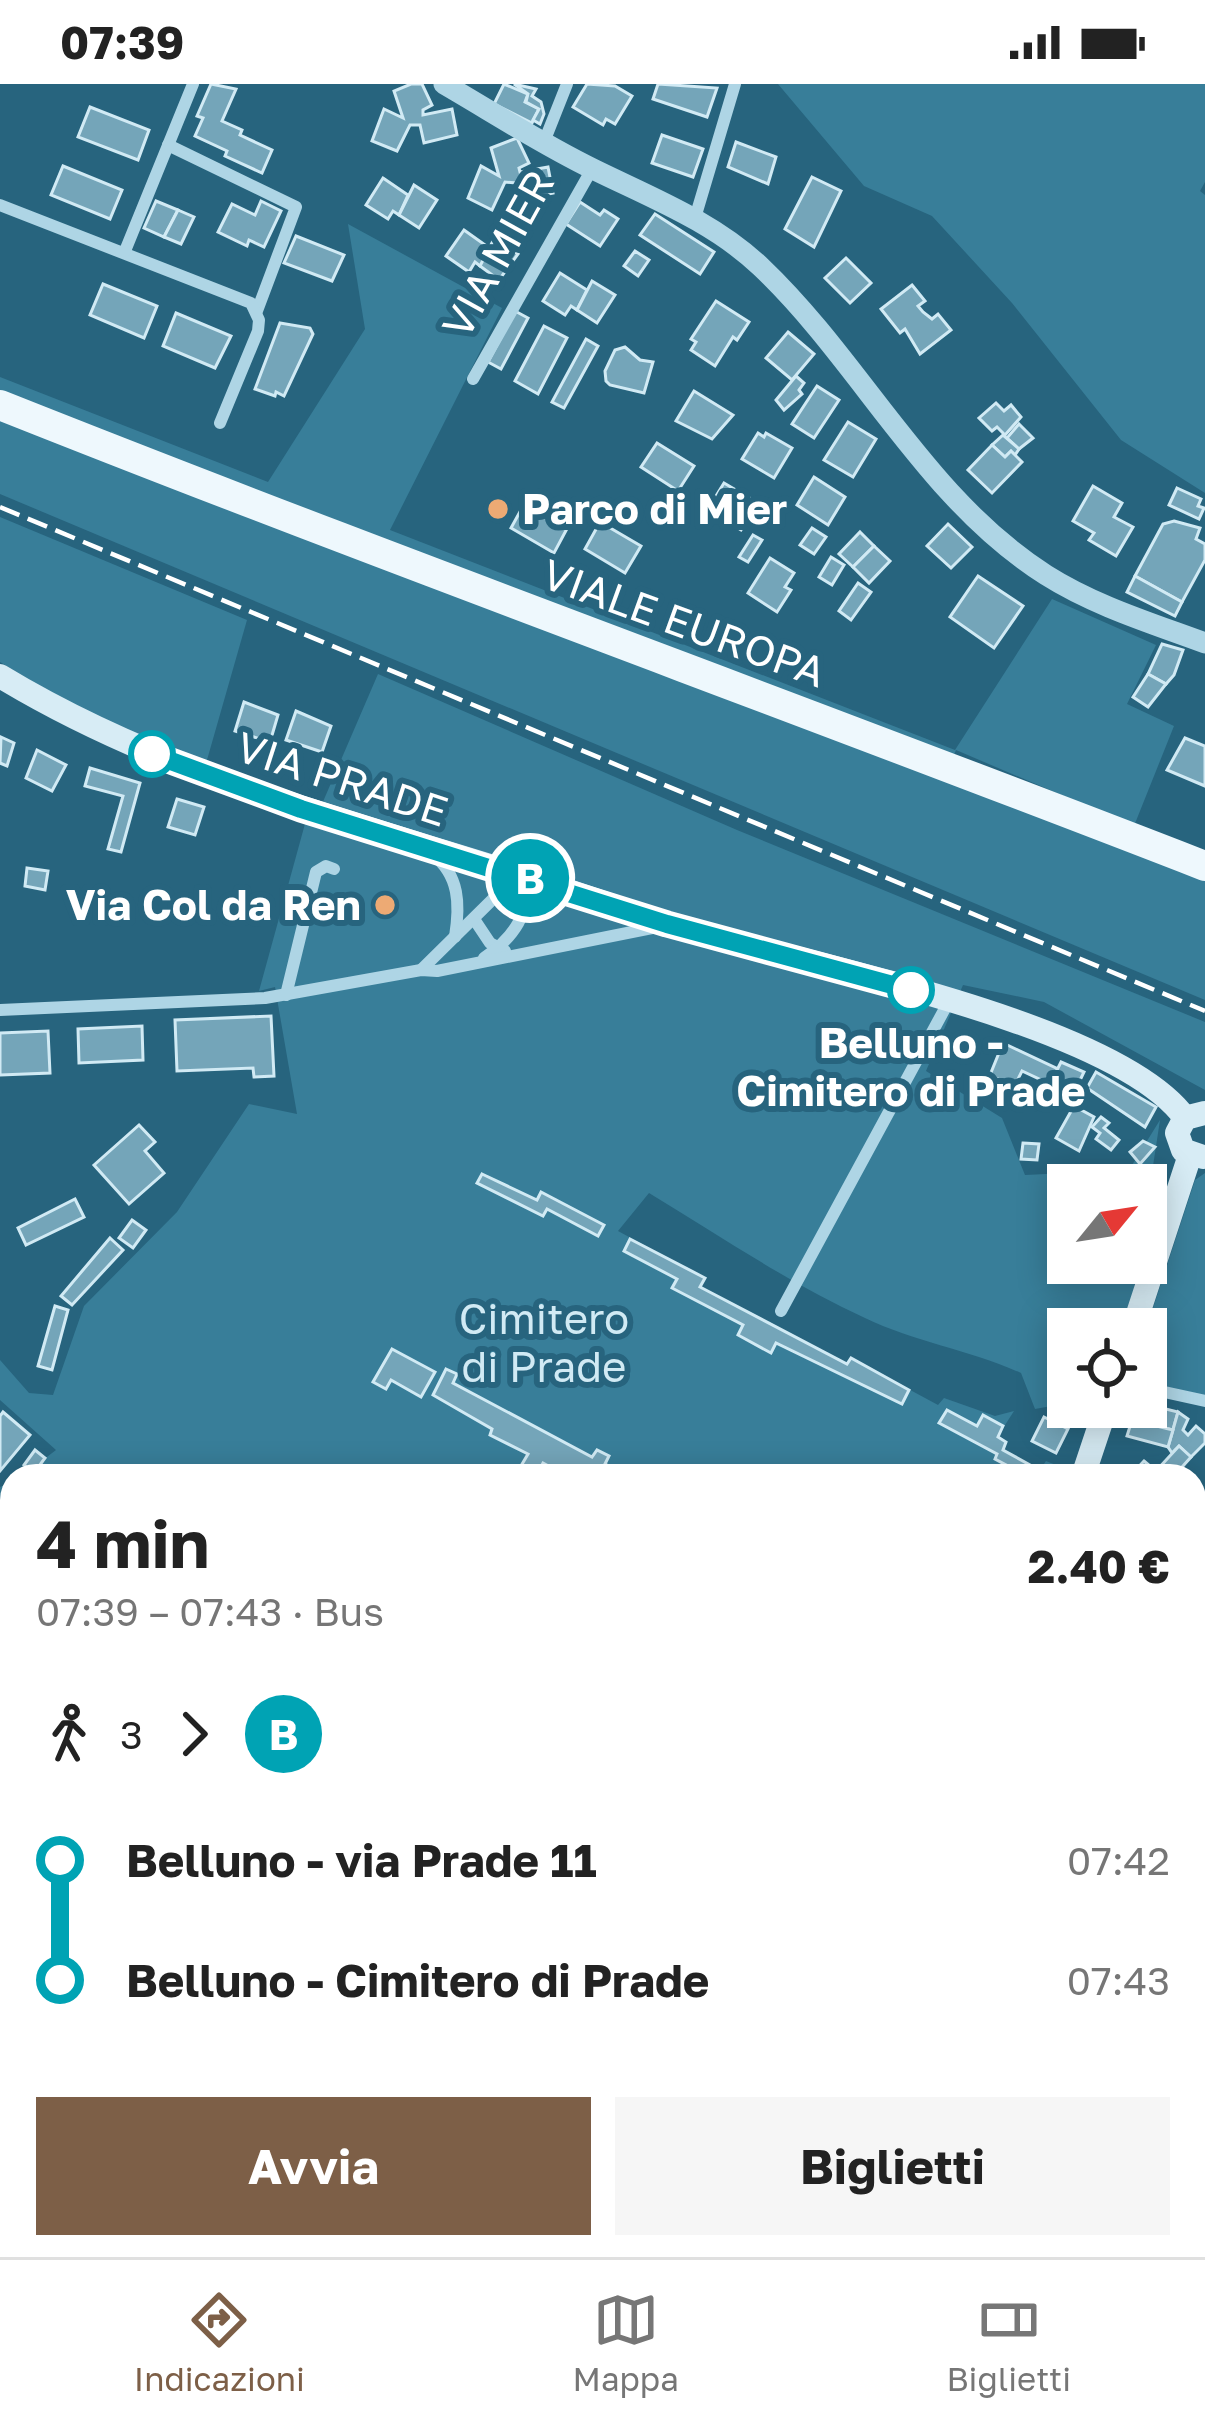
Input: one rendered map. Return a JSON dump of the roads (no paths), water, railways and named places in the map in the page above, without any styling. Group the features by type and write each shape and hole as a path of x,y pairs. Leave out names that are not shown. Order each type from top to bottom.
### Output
{"main road":[{"name":"VIALE EUROPA","path":"0,405 1205,866"},
{"name":"VIA PRADE","path":"0,676 96,730 180,766 667,924 950,1001 1060,1039 1160,1091 1195,1115"},
{"path":"1141,1308 1198,1156 1179,1142 1178,1133 1195,1115"},
{"path":"1087,1464 1099,1428"}],"street":[{"path":"125,251 194,84"},
{"name":"VIA MIER","path":"444,84 592,169 695,218 758,263 836,350 950,494 997,538 1044,574 1096,603 1205,643"},
{"name":"VIA MIER","path":"544,142 567,84"},
{"path":"695,218 735,84"},
{"path":"168,145 296,207 257,311 258,331 220,424"},
{"name":"VIA MIER","path":"473,379 592,169"},
{"path":"0,206 241,297 257,311"},
{"path":"421,846 440,860 457,887 455,937"},
{"path":"286,994 316,872 326,866 334,869"},
{"path":"422,970 524,876"},
{"path":"477,963 499,948 526,906 524,876"},
{"path":"474,919 490,943 517,957"},
{"path":"0,1010 286,994 517,957 667,924"},
{"path":"781,1311 950,1001"},
{"path":"1167,1393 1205,1401"}],"railway":[{"path":"0,507 1205,1011"}],"place":[{"name":"Parco di Mier","path":"498,509"},
{"name":"Via Col da Ren","path":"385,905"},
{"name":"Belluno - Cimitero di Prade","path":"911,990"}],"park label":[{"name":"Cimitero di Prade","path":"544,1343"}]}
